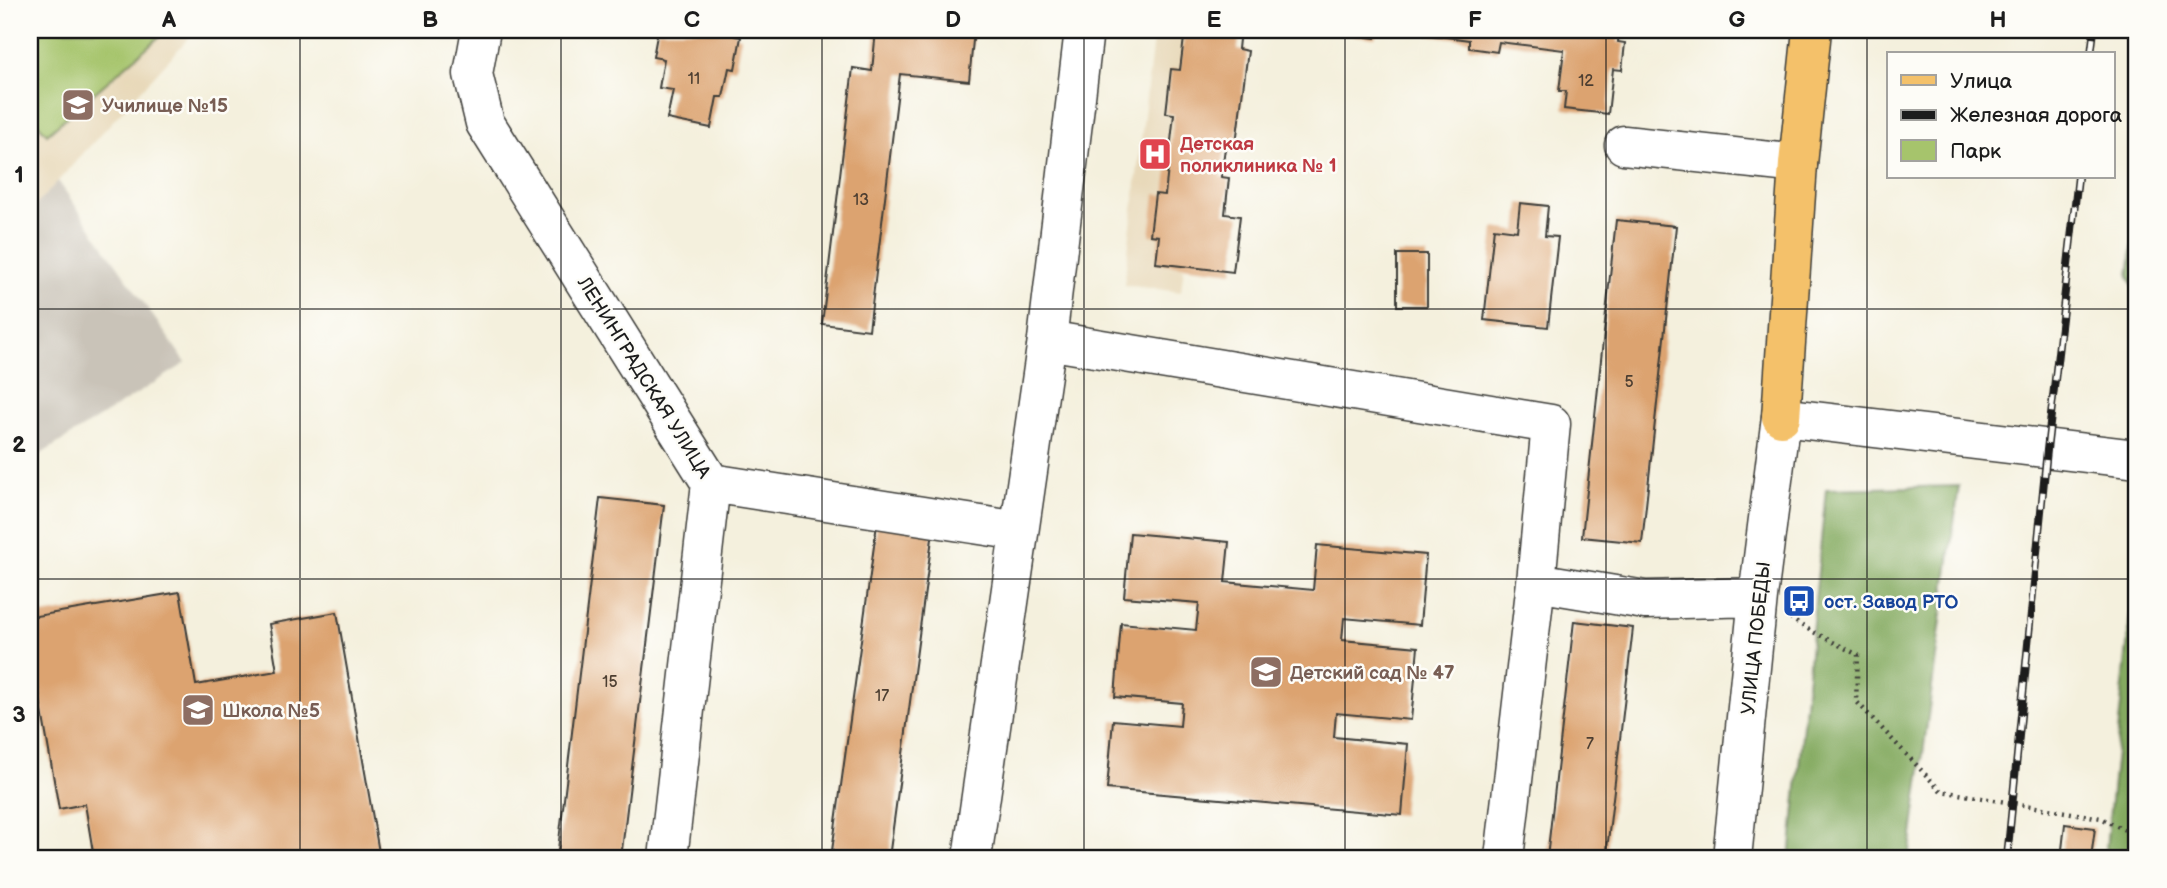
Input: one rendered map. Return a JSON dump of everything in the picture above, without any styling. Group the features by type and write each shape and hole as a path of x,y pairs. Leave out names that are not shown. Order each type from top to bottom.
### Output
{"main road":[{"name":"УЛИЦА ПОБЕДЫ","path":"1781,417 1798,164 1812,30"}],"street":[{"name":"ЛЕНИНГРАДСКАЯ УЛИЦА","path":"481,30 473,74 485,123 711,483 1019,531"},
{"path":"972,858 1047,340 1084,30"},
{"path":"1624,145 1798,164"},
{"path":"1047,340 1551,424 1504,858"},
{"path":"1781,417 2137,459"},
{"name":"УЛИЦА ПОБЕДЫ","path":"1732,858 1758,597 1781,417"},
{"path":"668,858 711,483"},
{"path":"1536,582 1645,600 1758,597"}],"path":[{"path":"1758,597 1804,628 1858,655 1856,701 1941,791 2102,818 2137,836"}],"shaded area":[{"name":"Училище №15","path":"30,30 196,30 36,205 30,197"},
{"name":"Детская поликлиника № 1","path":"1154,31 1184,35 1180,70 1171,70 1166,112 1174,114 1165,195 1155,194 1150,234 1159,236 1156,262 1184,266 1181,292 1124,285"},
{"path":"58,181 186,363 30,461 30,197 36,205"}],"green space":[{"path":"30,30 167,30 47,134 30,115"},
{"path":"2137,211 2137,294 2129,276"},
{"path":"1959,486 1909,858 1790,858 1826,489"},
{"path":"2137,551 2137,858 2105,858"}],"building":[{"path":"658,30 736,30 735,36 741,37 735,69 729,68 723,97 717,97 711,128 667,119 673,90 659,88 664,59 653,57"},
{"path":"876,30 974,30 969,81 900,74 869,330 822,324 853,68 872,71"},
{"path":"1185,30 1240,30 1238,49 1248,51 1236,143 1226,141 1221,177 1229,178 1225,214 1240,216 1233,272 1156,263 1159,236 1150,235 1155,194 1165,195 1174,114 1166,113 1171,69 1180,70"},
{"path":"1346,30 1377,30 1375,38 1345,34"},
{"path":"1401,30 1619,30 1618,42 1625,43 1622,70 1613,69 1608,114 1564,109 1566,91 1559,91 1564,50 1499,42 1497,52 1469,48 1469,40"},
{"path":"1520,203 1548,206 1545,236 1558,237 1548,327 1484,320 1494,228 1517,231"},
{"path":"1616,220 1676,226 1642,543 1582,537"},
{"path":"1397,254 1427,254 1427,306 1397,306"},
{"path":"600,498 664,505 621,858 557,858"},
{"path":"877,524 933,531 889,858 831,858"},
{"name":"Детский сад № 47","path":"1130,533 1229,542 1225,582 1313,590 1317,545 1426,555 1420,625 1344,618 1342,640 1418,647 1411,720 1336,713 1334,737 1408,744 1402,815 1107,789 1113,720 1180,726 1182,703 1115,697 1121,623 1196,630 1199,603 1124,597"},
{"name":"Школа №5","path":"180,592 196,685 277,671 269,624 337,612 380,858 94,858 85,804 59,809 30,642 30,617"},
{"path":"1574,621 1633,628 1606,858 1547,858"},
{"path":"2065,824 2095,828 2091,858 2061,858"}],"railway":[{"path":"2091,52 2094,30"},
{"path":"2007,858 2047,450 2078,178"}],"place":[{"name":"Училище №15","path":"78,105"},
{"name":"Детская поликлиника № 1","path":"1155,154"},
{"name":"ост. Завод РТО","path":"1799,601"},
{"name":"Детский сад № 47","path":"1266,672"},
{"name":"Школа №5","path":"198,710"}]}
